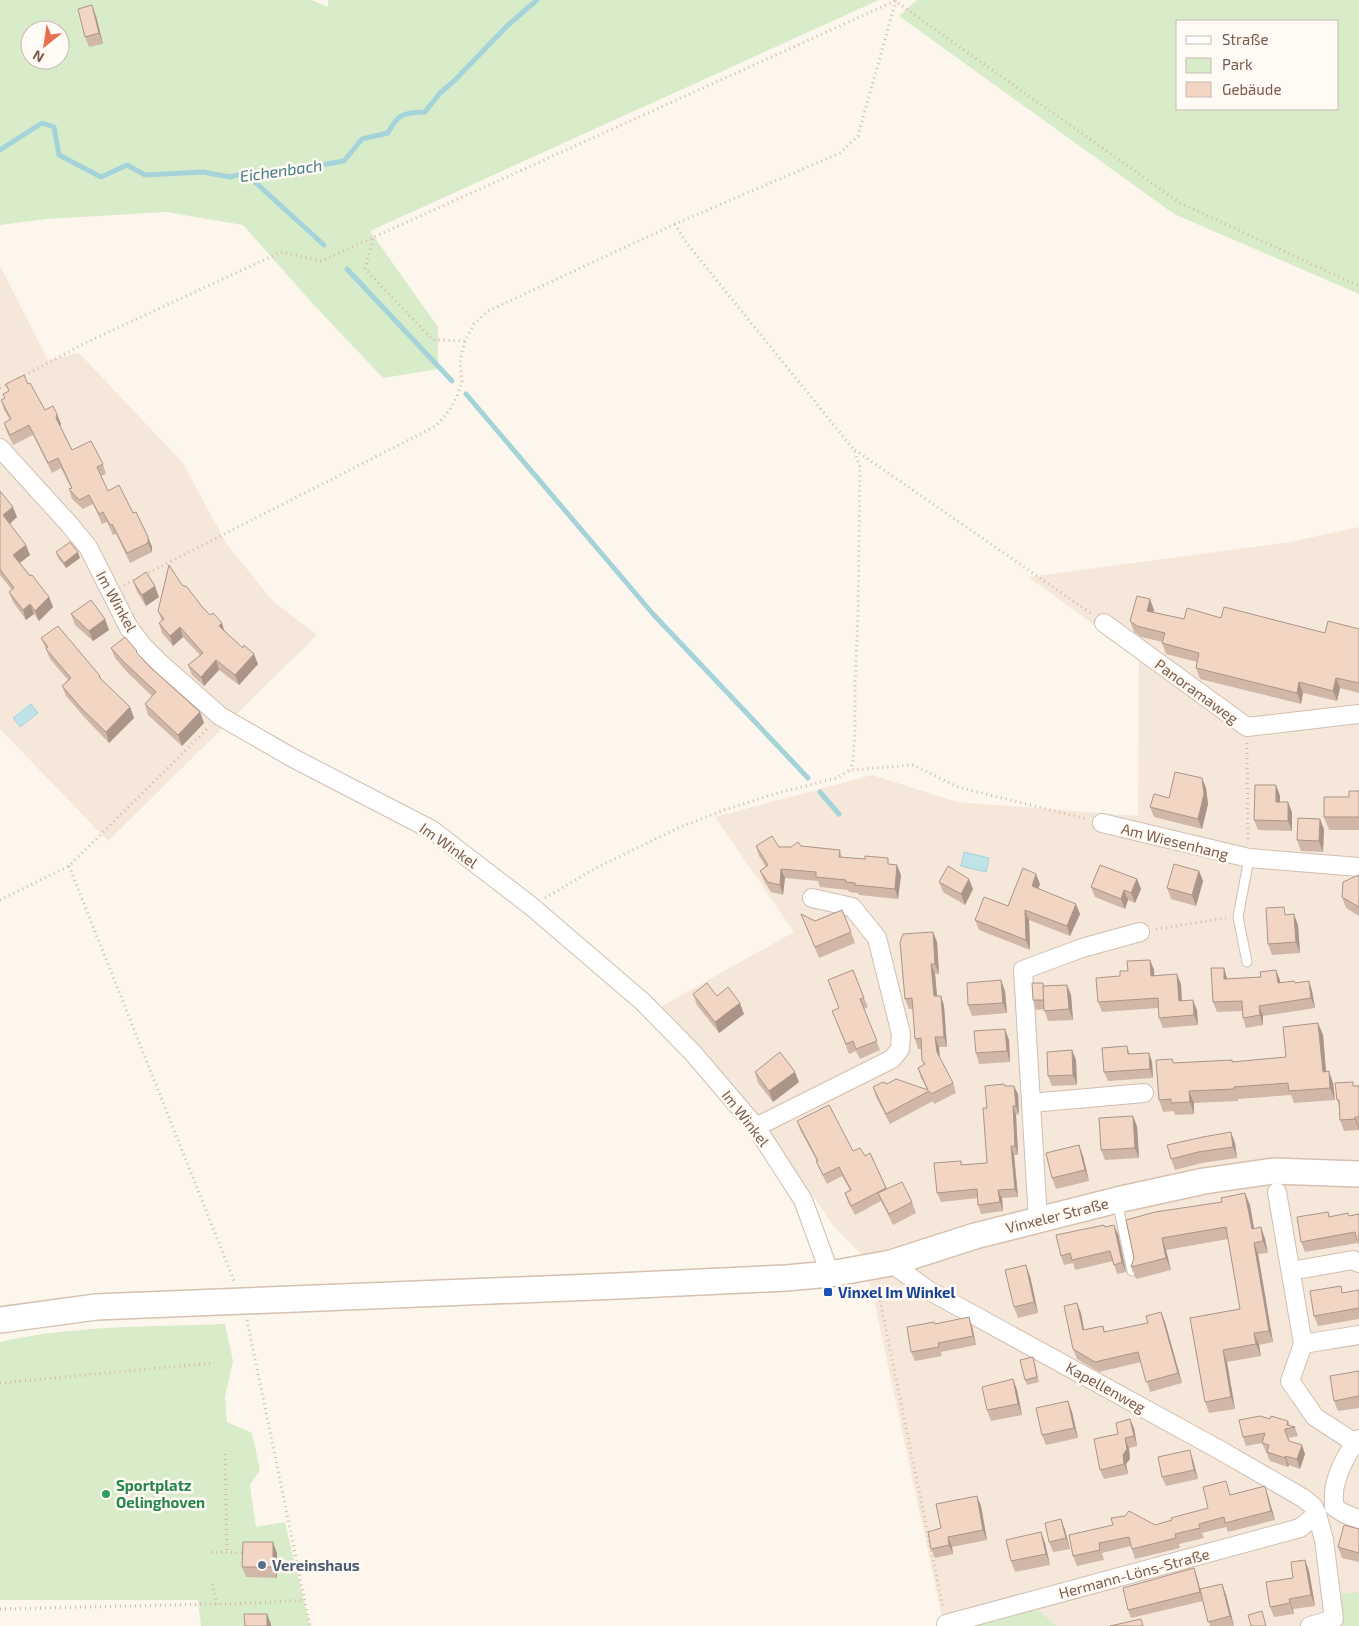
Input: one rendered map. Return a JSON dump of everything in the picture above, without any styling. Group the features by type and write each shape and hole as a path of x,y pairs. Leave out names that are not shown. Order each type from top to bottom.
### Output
{"main road":[{"name":"Vinxeler Straße","path":"0,1320 96,1307 757,1279 883,1271 975,1236 1038,1219 1204,1180 1273,1171 1359,1174"}],"street":[{"name":"Im Winkel","path":"0,448 88,547 130,628 143,646 220,716 291,757 432,830 532,906 649,1008 693,1053 756,1127 803,1200 830,1274"},
{"name":"Panoramaweg","path":"1104,623 1247,727 1359,714"},
{"name":"Am Wiesenhang","path":"1102,823 1248,858 1359,867"},
{"path":"756,1127 892,1058 900,1049 901,1034 877,938 852,907 812,898"},
{"path":"1038,1219 1022,970 1082,948 1140,932"},
{"path":"1031,1103 1144,1093"},
{"path":"1277,1192 1303,1344 1290,1381 1315,1417 1357,1441 1342,1466 1335,1484 1334,1507 1359,1520"},
{"path":"1291,1271 1353,1260 1359,1263"},
{"name":"Kapellenweg","path":"883,1271 928,1290 1218,1448 1303,1498 1313,1506 1317,1514"},
{"path":"1303,1344 1359,1335"},
{"path":"1310,1626 1334,1620 1324,1540 1317,1514"},
{"name":"Hermann-Löns-Straße","path":"946,1624 1300,1528 1317,1514"}],"lane":[{"name":"Am Wiesenhang","path":"1247,962 1238,917 1248,858"},
{"path":"1117,1200 1132,1271"}],"path":[{"path":"111,592 436,426 450,410 462,382 460,360 465,340 474,324 488,311 676,224 840,153 858,136 896,0"},
{"path":"18,379 87,342 281,252 321,261 896,0"},
{"path":"896,0 1180,203 1359,286"},
{"path":"676,224 685,241 701,262 854,450 1104,623"},
{"path":"373,238 365,269 433,340 465,340"},
{"path":"0,388 9,384"},
{"path":"850,770 853,762 855,728 860,494 860,467 854,450"},
{"path":"0,900 69,866 220,716"},
{"path":"1247,727 1248,858"},
{"path":"532,906 594,869 678,828 774,794 837,778 850,770 913,765 958,787 1102,823"},
{"path":"69,866 242,1302 247,1318 310,1626"},
{"path":"1140,932 1238,917"},
{"path":"883,1271 946,1624"},
{"path":"0,1383 213,1363"},
{"path":"225,1454 227,1553"},
{"path":"211,1552 247,1553"},
{"path":"212,1584 216,1604"},
{"path":"0,1609 305,1600"}],"shaded area":[{"path":"0,266 48,360 79,353 183,463 226,543 272,600 317,635 108,841 0,729"},
{"path":"1359,527 1359,1592 1339,1595 1343,1626 1057,1626 1038,1610 967,1626 944,1626 872,1291 860,1253 835,1228 770,1134 660,1007 794,932 715,817 872,775 957,802 1138,816 1139,657 1028,577 1290,542"}],"green space":[{"path":"0,0 312,0 328,7 328,0 879,0 370,231 438,327 438,369 383,378 312,303 243,225 166,212 46,219 0,225"},
{"path":"917,0 1359,0 1359,294 1174,214 899,16"},
{"path":"225,1324 233,1361 225,1397 227,1422 252,1433 260,1470 250,1485 256,1527 285,1522 310,1626 201,1626 198,1600 0,1600 0,1342 56,1332"},
{"path":"1359,1592 1359,1626 1343,1626 1339,1594"},
{"path":"1038,1610 1057,1626 974,1626"}],"water":[{"path":"31,704 38,713 20,727 13,718"},
{"path":"964,852 989,858 986,872 961,866"}],"building":[{"path":"92,5 99,33 85,37 78,9"},
{"path":"24,375 45,410 53,406 57,414 56,418 72,450 91,441 103,464 97,467 108,491 119,485 133,513 136,512 148,537 148,543 127,553 112,524 110,525 103,512 99,514 89,495 79,500 69,489 72,488 58,458 48,463 29,425 10,435 4,423 11,419 1,400 5,398 3,394 9,391 6,384"},
{"path":"0,491 13,507 3,515 26,545 13,555 49,597 35,611 30,604 23,610 9,592 14,588 0,569"},
{"path":"70,542 78,552 64,563 56,552"},
{"path":"169,565 182,585 187,587 203,608 210,615 213,613 222,623 219,626 243,648 244,645 254,654 235,675 216,660 201,677 188,665 203,653 180,627 170,636 159,623 164,619 158,611"},
{"path":"146,572 155,586 142,595 133,581"},
{"path":"1137,596 1150,599 1147,611 1184,619 1187,608 1221,618 1224,607 1325,633 1328,621 1359,629 1359,683 1336,678 1333,691 1299,682 1297,693 1196,668 1199,653 1162,643 1165,633 1137,626 1130,621"},
{"path":"91,600 105,619 89,631 71,614"},
{"path":"58,626 99,677 130,707 106,732 62,686 71,678 46,649 48,647 41,638"},
{"path":"125,637 151,668 200,712 178,735 145,704 156,692 111,648"},
{"path":"1175,772 1202,778 1204,794 1198,819 1150,807 1154,794 1169,798"},
{"path":"1255,785 1276,785 1276,802 1288,802 1288,821 1254,820"},
{"path":"1349,791 1359,791 1359,817 1324,817 1324,797 1349,797"},
{"path":"1298,818 1320,819 1319,841 1297,840"},
{"path":"772,836 779,847 791,847 798,842 801,846 840,850 839,857 865,859 865,856 888,858 888,864 897,865 895,889 855,885 855,883 846,882 846,880 816,877 816,872 781,869 780,885 768,882 760,871 768,865 756,846"},
{"path":"1174,864 1199,871 1192,895 1167,888"},
{"path":"1100,865 1137,879 1131,893 1124,890 1121,899 1091,887"},
{"path":"948,866 969,879 961,894 939,882"},
{"path":"1023,868 1036,874 1032,886 1076,904 1067,926 1025,910 1026,940 975,920 984,897 1008,906"},
{"path":"1359,875 1359,907 1342,897 1343,882"},
{"path":"1284,907 1285,915 1294,914 1296,942 1268,944 1266,908"},
{"path":"842,910 851,932 815,947 801,914 815,921"},
{"path":"933,932 935,964 931,964 934,996 941,996 944,1037 935,1037 937,1052 953,1083 931,1094 929,1091 886,1114 873,1087 883,1082 887,1084 896,1079 928,1090 918,1068 925,1064 922,1060 921,1038 915,1039 912,998 905,999 900,942 903,934"},
{"path":"1150,960 1151,976 1177,974 1179,1001 1193,1000 1194,1015 1159,1018 1158,998 1098,1002 1096,978 1120,976 1120,971 1128,971 1127,961"},
{"path":"1211,968 1224,968 1224,979 1261,977 1260,972 1276,970 1278,983 1309,981 1311,998 1259,1006 1260,1015 1243,1018 1242,1001 1213,1002"},
{"path":"853,970 864,998 860,999 877,1041 856,1049 853,1041 846,1044 832,1011 839,1008 828,980"},
{"path":"1001,980 1003,1003 968,1005 967,983"},
{"path":"707,983 717,996 728,987 740,1003 715,1022 693,994"},
{"path":"1032,983 1043,983 1044,1000 1033,1000"},
{"path":"1067,985 1069,1009 1044,1011 1043,986"},
{"path":"1318,1023 1323,1072 1329,1071 1330,1088 1289,1091 1288,1083 1234,1087 1234,1089 1189,1091 1190,1102 1171,1103 1171,1099 1159,1100 1156,1060 1172,1059 1173,1063 1232,1060 1232,1062 1286,1057 1283,1027"},
{"path":"1005,1029 1007,1051 976,1053 974,1031"},
{"path":"1127,1046 1128,1054 1149,1053 1150,1069 1104,1072 1102,1048"},
{"path":"1072,1050 1073,1075 1048,1076 1047,1052"},
{"path":"780,1052 795,1072 769,1091 755,1072"},
{"path":"1353,1082 1353,1086 1359,1086 1359,1117 1340,1120 1339,1100 1337,1100 1335,1083"},
{"path":"1004,1084 1005,1086 1014,1086 1016,1106 1013,1106 1015,1146 1011,1146 1015,1189 998,1190 1000,1202 978,1205 977,1189 937,1193 934,1163 961,1161 961,1165 987,1163 983,1108 987,1108 985,1086"},
{"path":"829,1105 853,1151 860,1148 865,1156 870,1153 886,1188 851,1206 845,1193 851,1190 839,1167 823,1175 816,1161 818,1161 797,1121"},
{"path":"1133,1116 1135,1148 1101,1150 1099,1118"},
{"path":"1231,1132 1233,1147 1198,1152 1171,1159 1167,1145"},
{"path":"1079,1145 1085,1170 1052,1178 1046,1153"},
{"path":"902,1182 912,1202 889,1214 878,1193"},
{"path":"1245,1193 1252,1229 1261,1227 1263,1241 1254,1243 1269,1331 1254,1333 1256,1344 1223,1350 1231,1397 1205,1402 1190,1318 1240,1309 1226,1227 1162,1238 1166,1258 1131,1267 1134,1258 1126,1220 1155,1212 1222,1202 1221,1198"},
{"path":"1328,1212 1329,1217 1348,1213 1349,1216 1359,1214 1359,1240 1357,1240 1355,1232 1301,1242 1297,1217"},
{"path":"1104,1225 1105,1227 1114,1225 1122,1262 1114,1265 1110,1251 1072,1260 1070,1253 1061,1256 1056,1235"},
{"path":"1026,1265 1034,1302 1014,1307 1005,1270"},
{"path":"1341,1286 1342,1293 1359,1290 1359,1308 1314,1316 1310,1291"},
{"path":"1077,1303 1083,1330 1103,1326 1104,1332 1148,1323 1146,1316 1161,1312 1178,1373 1146,1382 1138,1352 1095,1362 1073,1349 1064,1306"},
{"path":"969,1317 973,1336 938,1343 939,1347 911,1352 907,1327"},
{"path":"1033,1357 1037,1377 1025,1380 1020,1360"},
{"path":"1359,1371 1359,1396 1334,1401 1330,1376"},
{"path":"1013,1379 1018,1404 987,1410 982,1387"},
{"path":"1068,1401 1074,1428 1042,1435 1036,1408"},
{"path":"1260,1416 1270,1419 1271,1416 1288,1421 1287,1425 1295,1427 1285,1429 1285,1431 1289,1441 1302,1445 1297,1459 1285,1456 1285,1458 1267,1452 1269,1445 1262,1443 1265,1433 1243,1437 1239,1420"},
{"path":"1130,1419 1134,1436 1125,1438 1127,1449 1123,1455 1124,1464 1100,1470 1094,1439 1118,1434 1116,1423"},
{"path":"1190,1450 1194,1470 1162,1477 1158,1457"},
{"path":"1226,1481 1230,1495 1265,1486 1271,1511 1225,1523 1224,1517 1199,1524 1200,1528 1175,1534 1176,1538 1132,1549 1129,1537 1099,1543 1100,1550 1073,1556 1069,1535 1113,1525 1111,1518 1125,1516 1129,1511 1155,1525 1172,1520 1171,1518 1208,1508 1203,1487"},
{"path":"977,1496 983,1530 948,1537 949,1545 931,1549 928,1532 941,1528 936,1504"},
{"path":"1061,1519 1066,1538 1049,1542 1045,1523"},
{"path":"1344,1525 1359,1529 1359,1553 1338,1547"},
{"path":"1041,1532 1046,1554 1011,1561 1006,1540"},
{"path":"243,1542 273,1542 273,1567 242,1567"},
{"path":"1305,1560 1311,1595 1289,1599 1290,1603 1270,1607 1266,1582 1293,1578 1291,1562"},
{"path":"1194,1568 1200,1592 1128,1610 1123,1588"},
{"path":"1222,1584 1230,1616 1208,1622 1200,1589"},
{"path":"1262,1611 1266,1626 1251,1626 1248,1615"},
{"path":"244,1614 267,1614 267,1626 245,1626"},
{"path":"1141,1619 1143,1626 1110,1626"}],"waterway":[{"name":"Eichenbach","path":"0,150 42,123 54,127 59,155 101,177 127,165 145,175 203,172 230,177 245,173 309,167 344,161 362,139 388,133 395,121 402,115 425,112 440,93 507,26 537,0"},
{"path":"245,173 324,245"},
{"path":"347,269 452,381"},
{"path":"466,394 653,614 808,778"},
{"path":"820,792 839,814"}],"place":[{"name":"Vinxel Im Winkel","path":"828,1292"},
{"name":"Sportplatz Oelinghoven","path":"106,1494"},
{"name":"Vereinshaus","path":"262,1565"}]}
